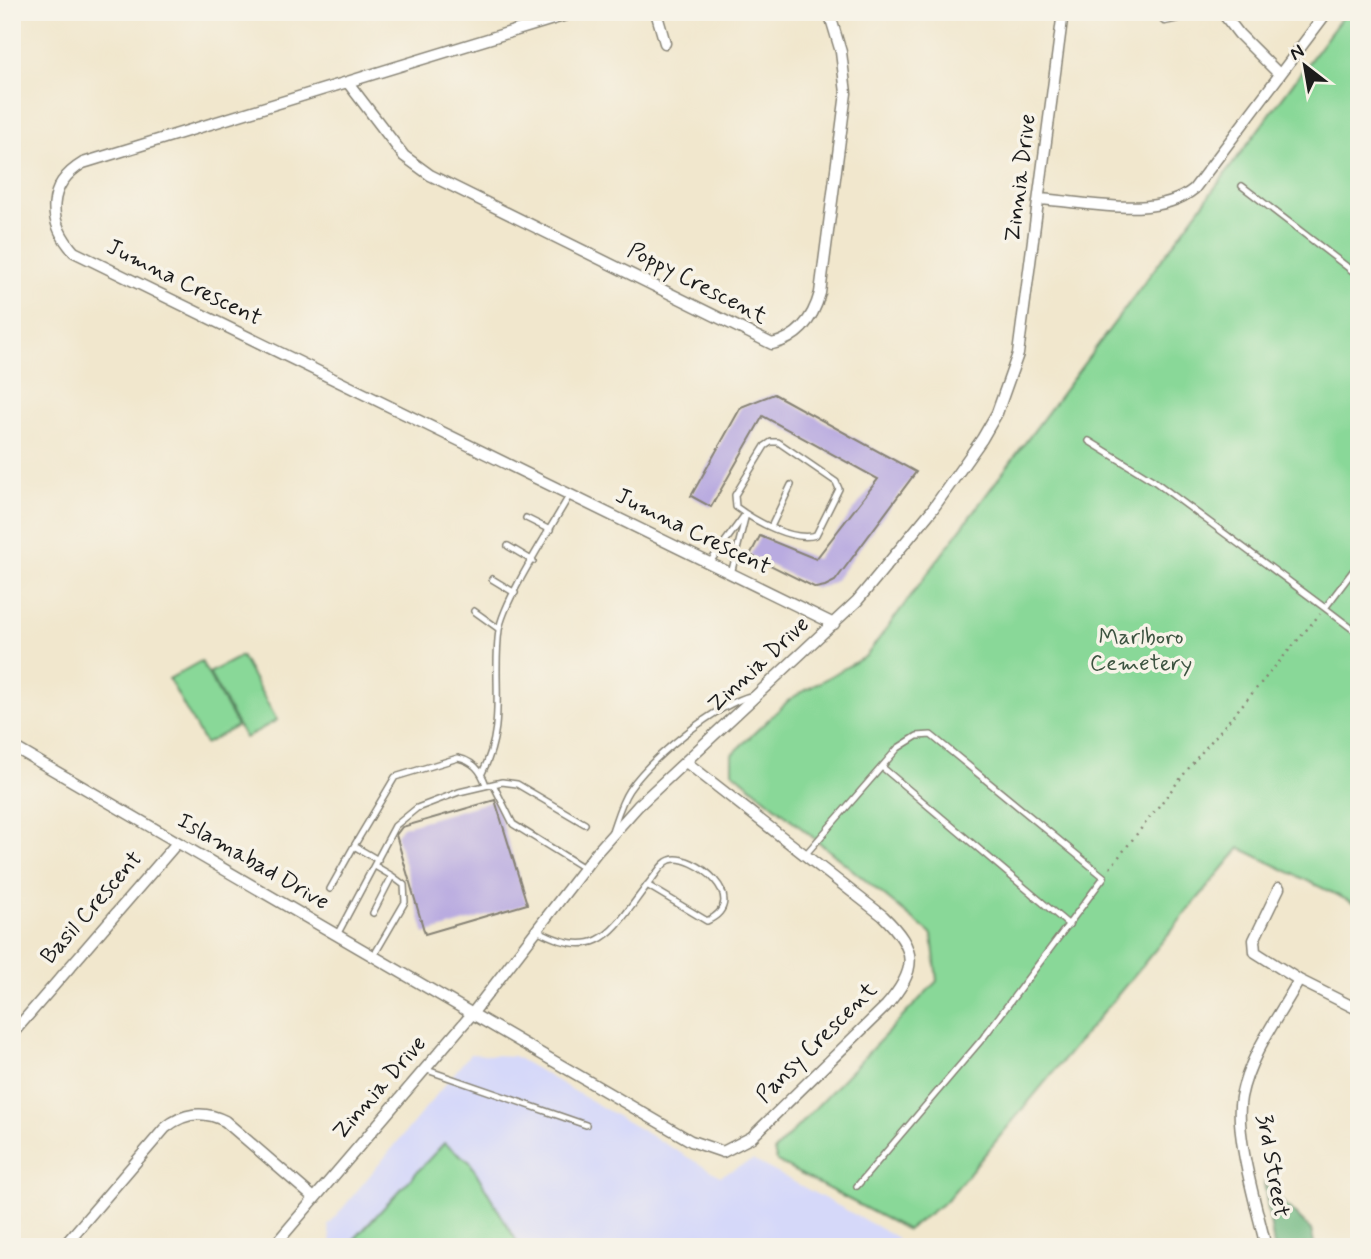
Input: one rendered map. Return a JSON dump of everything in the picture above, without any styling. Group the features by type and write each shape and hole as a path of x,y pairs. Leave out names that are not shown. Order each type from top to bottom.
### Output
{"street":[{"name":"Jumna Crescent","path":"576,12 349,84 83,163 71,170 56,195 54,218 64,240 74,252 834,624"},
{"path":"656,12 665,43"},
{"name":"Poppy Crescent","path":"349,84 404,156 430,176 772,344 786,339 802,328 816,308 820,293 846,93 841,52 829,12"},
{"name":"Zinnia Drive","path":"272,1247 472,1014 610,837 834,624 875,581 932,510 997,413 1018,354 1063,12"},
{"path":"1165,19 1196,12"},
{"path":"1222,12 1239,34 1279,74"},
{"path":"1040,199 1153,207 1184,197 1194,189 1327,12"},
{"name":"Islamabad Drive","path":"12,746 472,1014"},
{"name":"Pansy Crescent","path":"472,1014 691,1142 715,1151 738,1147 828,1065 886,1006 905,982 910,967 909,949 900,932 686,762"},
{"name":"Basil Crescent","path":"12,1034 177,842"},
{"path":"1279,888 1254,940 1253,949 1258,956 1299,980 1359,1010"},
{"name":"3rd Street","path":"1266,1247 1242,1134 1241,1097 1258,1056 1299,980"},
{"path":"62,1247 165,1128 174,1121 195,1114 213,1115 225,1121 314,1198"}],"lane":[{"path":"1242,186 1359,276"},
{"path":"1089,441 1154,481 1359,634"},
{"path":"778,442 836,482 839,493 816,535 803,537 771,527 736,507 734,495 765,446 778,442"},
{"path":"771,527 791,485"},
{"path":"482,773 496,742 499,629 515,593 569,496"},
{"path":"709,563 746,514"},
{"path":"731,574 746,514"},
{"path":"526,517 550,530"},
{"path":"508,546 533,561"},
{"path":"1325,608 1359,563"},
{"path":"492,579 515,593"},
{"path":"474,611 499,629"},
{"path":"610,837 623,801 638,779 712,713 738,699 760,694"},
{"path":"805,855 905,742 922,736 938,738 1104,877 983,1038 857,1186"},
{"path":"330,889 395,777 458,758 468,760 482,773 513,824 584,868"},
{"path":"882,767 1069,925"},
{"path":"337,935 395,825 417,808 490,784 517,784 585,824"},
{"path":"354,846 404,885 405,902 373,957"},
{"path":"537,930 573,945 598,939 614,929 647,885 667,861 682,860 719,884 724,891 725,900 721,911 707,920 647,885"},
{"path":"373,914 392,876"},
{"path":"424,1069 586,1125"}],"path":[{"path":"1104,877 1196,759 1325,608"}],"shaded area":[{"path":"470,1054 514,1056 720,1176 753,1160 898,1238 891,1247 332,1247 328,1226"}],"green space":[{"name":"Marlboro Cemetery","path":"1346,12 1359,12 1359,906 1240,848 946,1201 907,1230 777,1162 774,1151 937,981 932,935 732,771 732,754 790,699 866,656"},
{"path":"241,656 277,720 245,738 209,673"},
{"path":"201,661 237,726 205,744 169,679"},
{"path":"444,1143 470,1162 520,1247 347,1247"},
{"path":"1264,1183 1311,1230 1315,1247 1274,1247"}],"building":[{"path":"774,394 916,472 835,581 825,586 816,588 750,555 760,536 816,559 878,479 763,416 711,507 691,496 741,407"},
{"path":"495,800 527,904 425,934 396,835 402,827"}]}
